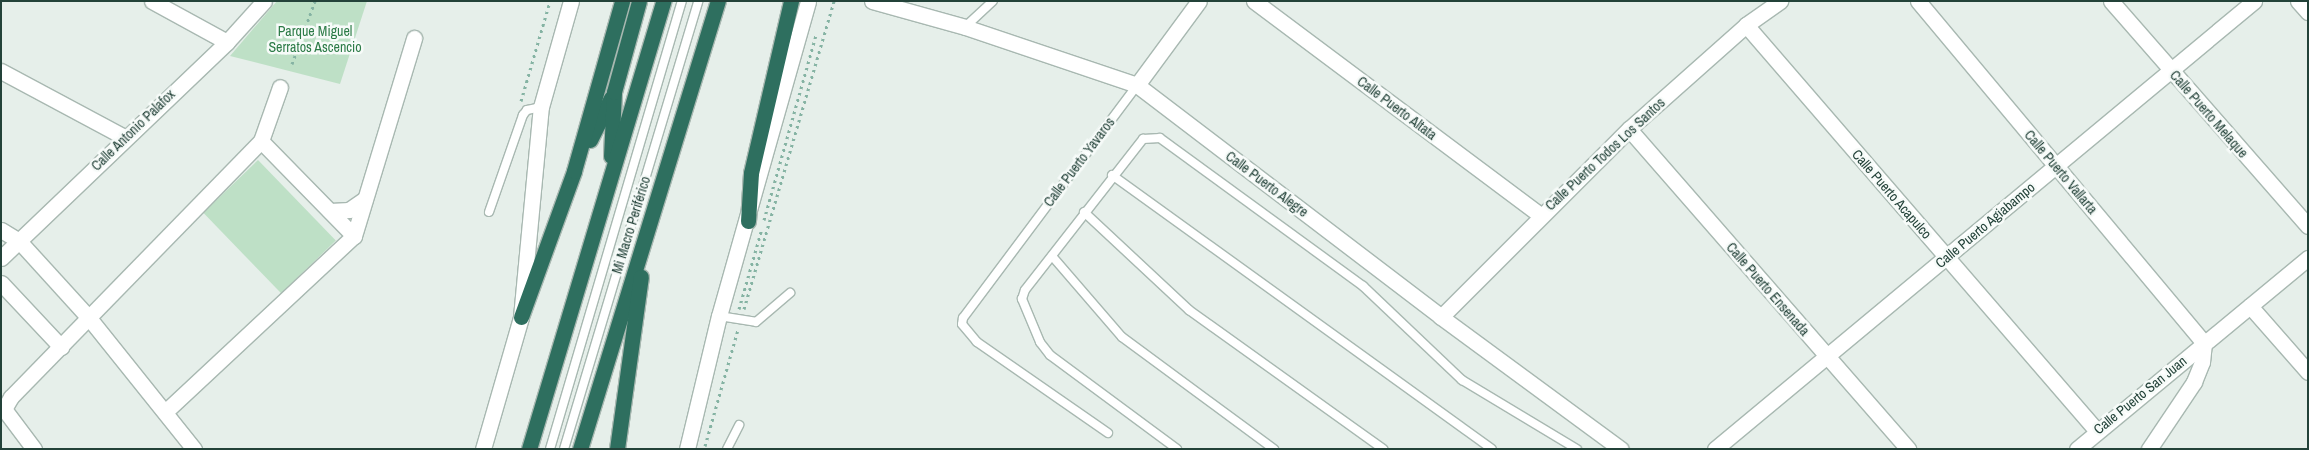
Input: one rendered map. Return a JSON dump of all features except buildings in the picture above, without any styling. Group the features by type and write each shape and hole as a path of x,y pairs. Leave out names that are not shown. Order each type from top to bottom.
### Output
{"highway":[{"path":"521,317 574,171 622,1"},
{"path":"574,171 614,92 639,1"},
{"path":"529,449 663,1"},
{"path":"580,449 718,1"},
{"path":"748,221 751,173 791,1"},
{"path":"610,180 614,92"},
{"path":"617,449 626,373 649,229"}],"street":[{"path":"152,1 227,42"},
{"name":"Calle Antonio Palafox","path":"1,258 124,137 227,42 264,1"},
{"path":"482,449 521,317 541,107 572,1"},
{"path":"687,449 719,316 748,221 808,1"},
{"name":"Calle Puerto Alegre","path":"872,1 966,27 1137,85 1441,317 1621,449"},
{"name":"Calle Puerto Yavaros","path":"1137,85 1199,1"},
{"name":"Calle Puerto Altata","path":"1254,1 1540,215"},
{"name":"Calle Puerto Todos Los Santos","path":"1441,317 1540,215 1629,129 1746,25 1780,1"},
{"name":"Calle Puerto Vallarta","path":"1918,1 2204,343"},
{"name":"Calle Puerto Melaque","path":"2111,1 2308,226"},
{"name":"Calle Puerto Agiabampo","path":"1715,449 2254,1"},
{"path":"2298,1 2308,12"},
{"name":"Calle Puerto Acapulco","path":"1746,25 2096,431"},
{"path":"165,412 354,236 414,38"},
{"path":"1,71 124,137"},
{"path":"34,449 4,410 11,397 261,141 280,88"},
{"name":"Calle Puerto Ensenada","path":"1629,129 1908,449"},
{"path":"261,141 354,236"},
{"path":"330,211 348,210 365,199"},
{"path":"1,230 19,241 89,318 194,449"},
{"name":"Calle Puerto San Juan","path":"2077,449 2096,431 2308,258"},
{"path":"1,283 61,347"},
{"path":"2250,306 2308,372"},
{"name":"Calle Puerto San Juan","path":"2155,446 2194,382 2202,362 2204,343"}],"lane":[{"name":"Mi Macro Periférico","path":"550,449 682,1"},
{"name":"Mi Macro Periférico","path":"564,449 698,1"},
{"path":"966,27 993,1"},
{"name":"Calle Puerto Yavaros","path":"1108,434 977,342 962,324 963,318 1137,85"},
{"path":"489,212 523,115 527,110 541,107"},
{"path":"1177,449 1050,355 1040,342 1022,299 1025,290 1112,175 1143,139 1160,138 1363,286 1462,380 1577,449"},
{"path":"1112,175 1492,449"},
{"path":"1084,212 1189,310 1383,449"},
{"path":"1052,256 1122,337 1274,449"},
{"path":"719,316 740,321 756,322 790,293"},
{"path":"727,449 739,425"}],"path":[{"path":"292,64 315,1"},
{"path":"523,115 520,95 550,1"},
{"path":"704,449 834,1"}],"green space":[{"name":"Parque Miguel Serratos Ascencio","path":"277,1 367,1 340,84 230,56"},
{"path":"258,160 336,241 281,293 203,213"}]}
